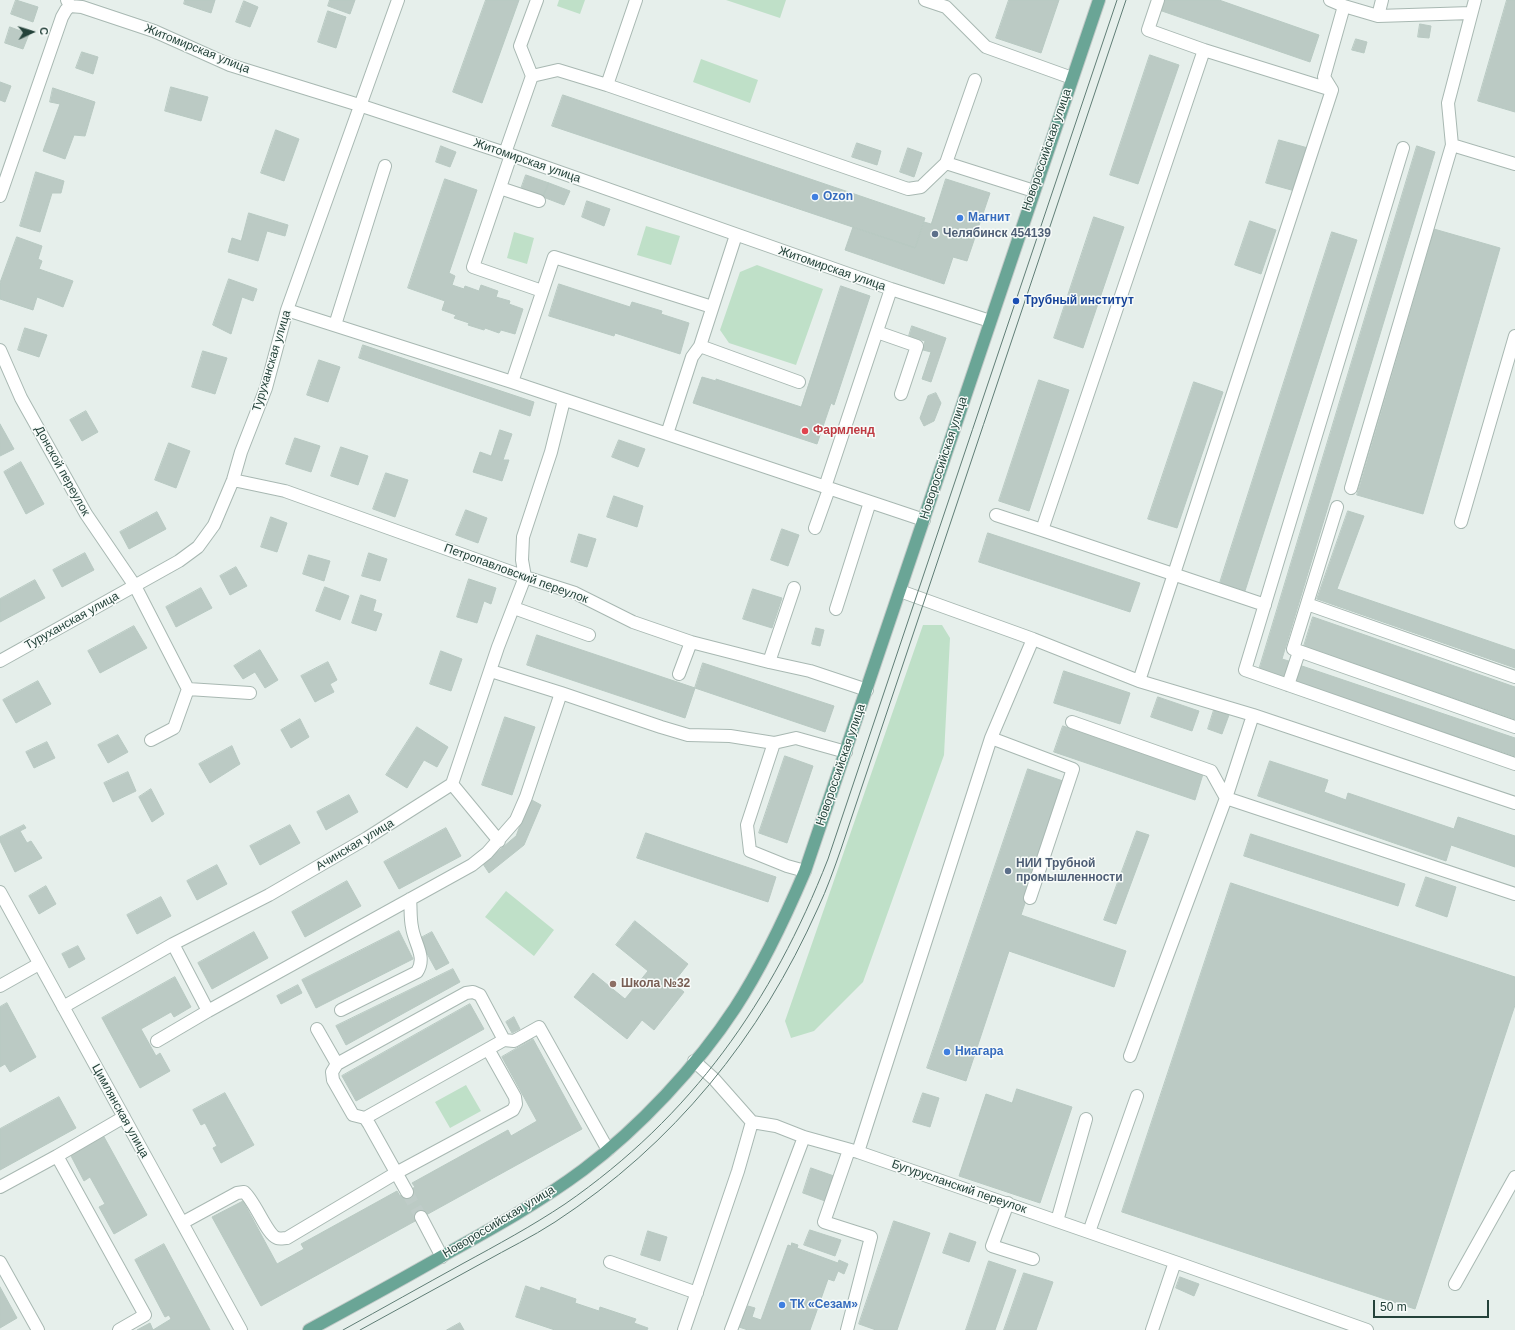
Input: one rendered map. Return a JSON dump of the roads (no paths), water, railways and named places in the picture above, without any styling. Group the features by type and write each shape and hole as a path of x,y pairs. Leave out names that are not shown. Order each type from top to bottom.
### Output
{"main road":[{"name":"Новороссийская улица","path":"309,1330 521,1212 568,1181 608,1150 641,1119 694,1061 723,1024 753,977 788,910 805,871 1099,0"}],"street":[{"name":"Туруханская улица","path":"0,661 179,561 198,547 214,525 233,480 241,452 266,388 287,310 359,105 398,0"},
{"path":"537,0 520,46 532,76 508,154 500,188 473,267 542,290"},
{"path":"607,85 636,0"},
{"path":"925,0 946,7 986,47 1072,78"},
{"path":"1158,0 1148,30 1204,50 1332,90"},
{"path":"1330,0 1344,6 1378,16 1471,13"},
{"path":"1378,16 1382,0"},
{"path":"1351,488 1452,145 1448,103 1475,0"},
{"name":"Житомирская улица","path":"68,3 82,6 154,31 230,65 359,105 508,154 891,290 990,321"},
{"path":"0,196 68,3"},
{"path":"1139,682 1332,90 1324,77 1344,6"},
{"path":"1042,530 1204,50"},
{"path":"532,76 558,70 607,85 908,189 921,187 946,163 975,80"},
{"path":"1452,145 1515,164"},
{"path":"1404,148 1245,670 1515,764"},
{"path":"946,163 1034,191"},
{"path":"335,325 385,166"},
{"path":"500,188 539,201"},
{"path":"666,434 692,357 700,346 736,235"},
{"path":"512,382 554,257 712,307"},
{"path":"815,528 891,290"},
{"path":"287,310 512,382 924,520"},
{"path":"877,332 917,346 901,394"},
{"path":"1461,522 1515,336"},
{"path":"700,346 799,382"},
{"name":"Донской переулок","path":"0,350 21,398 86,514 135,586 188,689"},
{"path":"499,841 452,784 490,671 525,577 522,560 523,537 552,452 564,400"},
{"name":"Петропавловский переулок","path":"233,480 285,491 525,577 575,593 633,622 691,642 810,671 867,690"},
{"path":"836,609 870,502"},
{"path":"1337,507 1293,649 1515,727"},
{"path":"996,515 1264,605"},
{"path":"769,662 794,588"},
{"path":"900,591 1034,638 1139,682 1253,715 1515,803"},
{"path":"1307,604 1515,677"},
{"path":"514,608 589,635"},
{"path":"847,1330 871,1237 824,1222 854,1151 991,738 1034,638"},
{"path":"679,674 691,642"},
{"path":"1288,685 1299,652"},
{"path":"490,671 688,735 730,736 774,743 796,738 846,752"},
{"path":"151,740 174,728 188,689 250,693"},
{"path":"157,1041 208,1011 472,865 488,853 516,820 526,797 561,693"},
{"path":"1130,1056 1226,798 1253,715"},
{"path":"1072,722 1211,771 1226,798 1515,894"},
{"path":"991,738 1073,769 1030,898"},
{"path":"774,743 747,824 750,851 787,866 805,871"},
{"name":"Ачинская улица","path":"63,1007 173,944 269,895 367,838 452,784"},
{"name":"Цимлянская улица","path":"0,892 241,1330"},
{"path":"341,1010 418,972 421,966 421,957 412,928 410,899"},
{"path":"173,944 208,1011"},
{"path":"0,986 39,964"},
{"path":"504,1040 480,995 473,992 466,993 337,1064 332,1072 333,1080 353,1115 365,1118 504,1040 514,1041 539,1027 608,1150"},
{"path":"317,1029 337,1064"},
{"path":"182,1223 238,1193 244,1192 250,1197 270,1233 277,1238 287,1238 396,1173 513,1110 516,1104 515,1097 488,1049"},
{"path":"684,1330 738,1171 752,1122 714,1079 694,1061"},
{"path":"1089,1232 1137,1096"},
{"path":"0,1187 124,1117"},
{"path":"365,1118 407,1192"},
{"path":"1057,1220 1086,1119"},
{"name":"Бугурусланский переулок","path":"752,1122 776,1126 804,1137 854,1151 1008,1203 1366,1330"},
{"path":"731,1330 804,1137"},
{"path":"57,1156 145,1314 119,1330"},
{"path":"1455,1284 1515,1177"},
{"path":"1008,1203 992,1246 1033,1259"},
{"path":"421,1217 442,1256"},
{"path":"0,1262 38,1330"},
{"path":"610,1262 697,1293"},
{"path":"1152,1330 1175,1262"}],"tunnel":[{"path":"407,1192 421,1217"}],"tram line":[{"path":"343,1330 527,1228 565,1204 610,1170 652,1133 689,1094 723,1052 754,1008 781,961 806,911 828,859 1117,0"},
{"path":"360,1330 555,1222 598,1191 638,1158 675,1123 741,1044 769,1001 795,956 821,901 836,864 1126,0"}],"place":[{"name":"Ozon","path":"815,197"},
{"name":"Магнит","path":"960,218"},
{"name":"Челябинск 454139","path":"935,234"},
{"name":"Трубный институт","path":"1016,301"},
{"name":"Фармленд","path":"805,431"},
{"name":"НИИ Трубной промышленности","path":"1008,871"},
{"name":"Школа №32","path":"613,984"},
{"name":"Ниагара","path":"947,1052"},
{"name":"ТК «Сезам»","path":"782,1305"}]}
